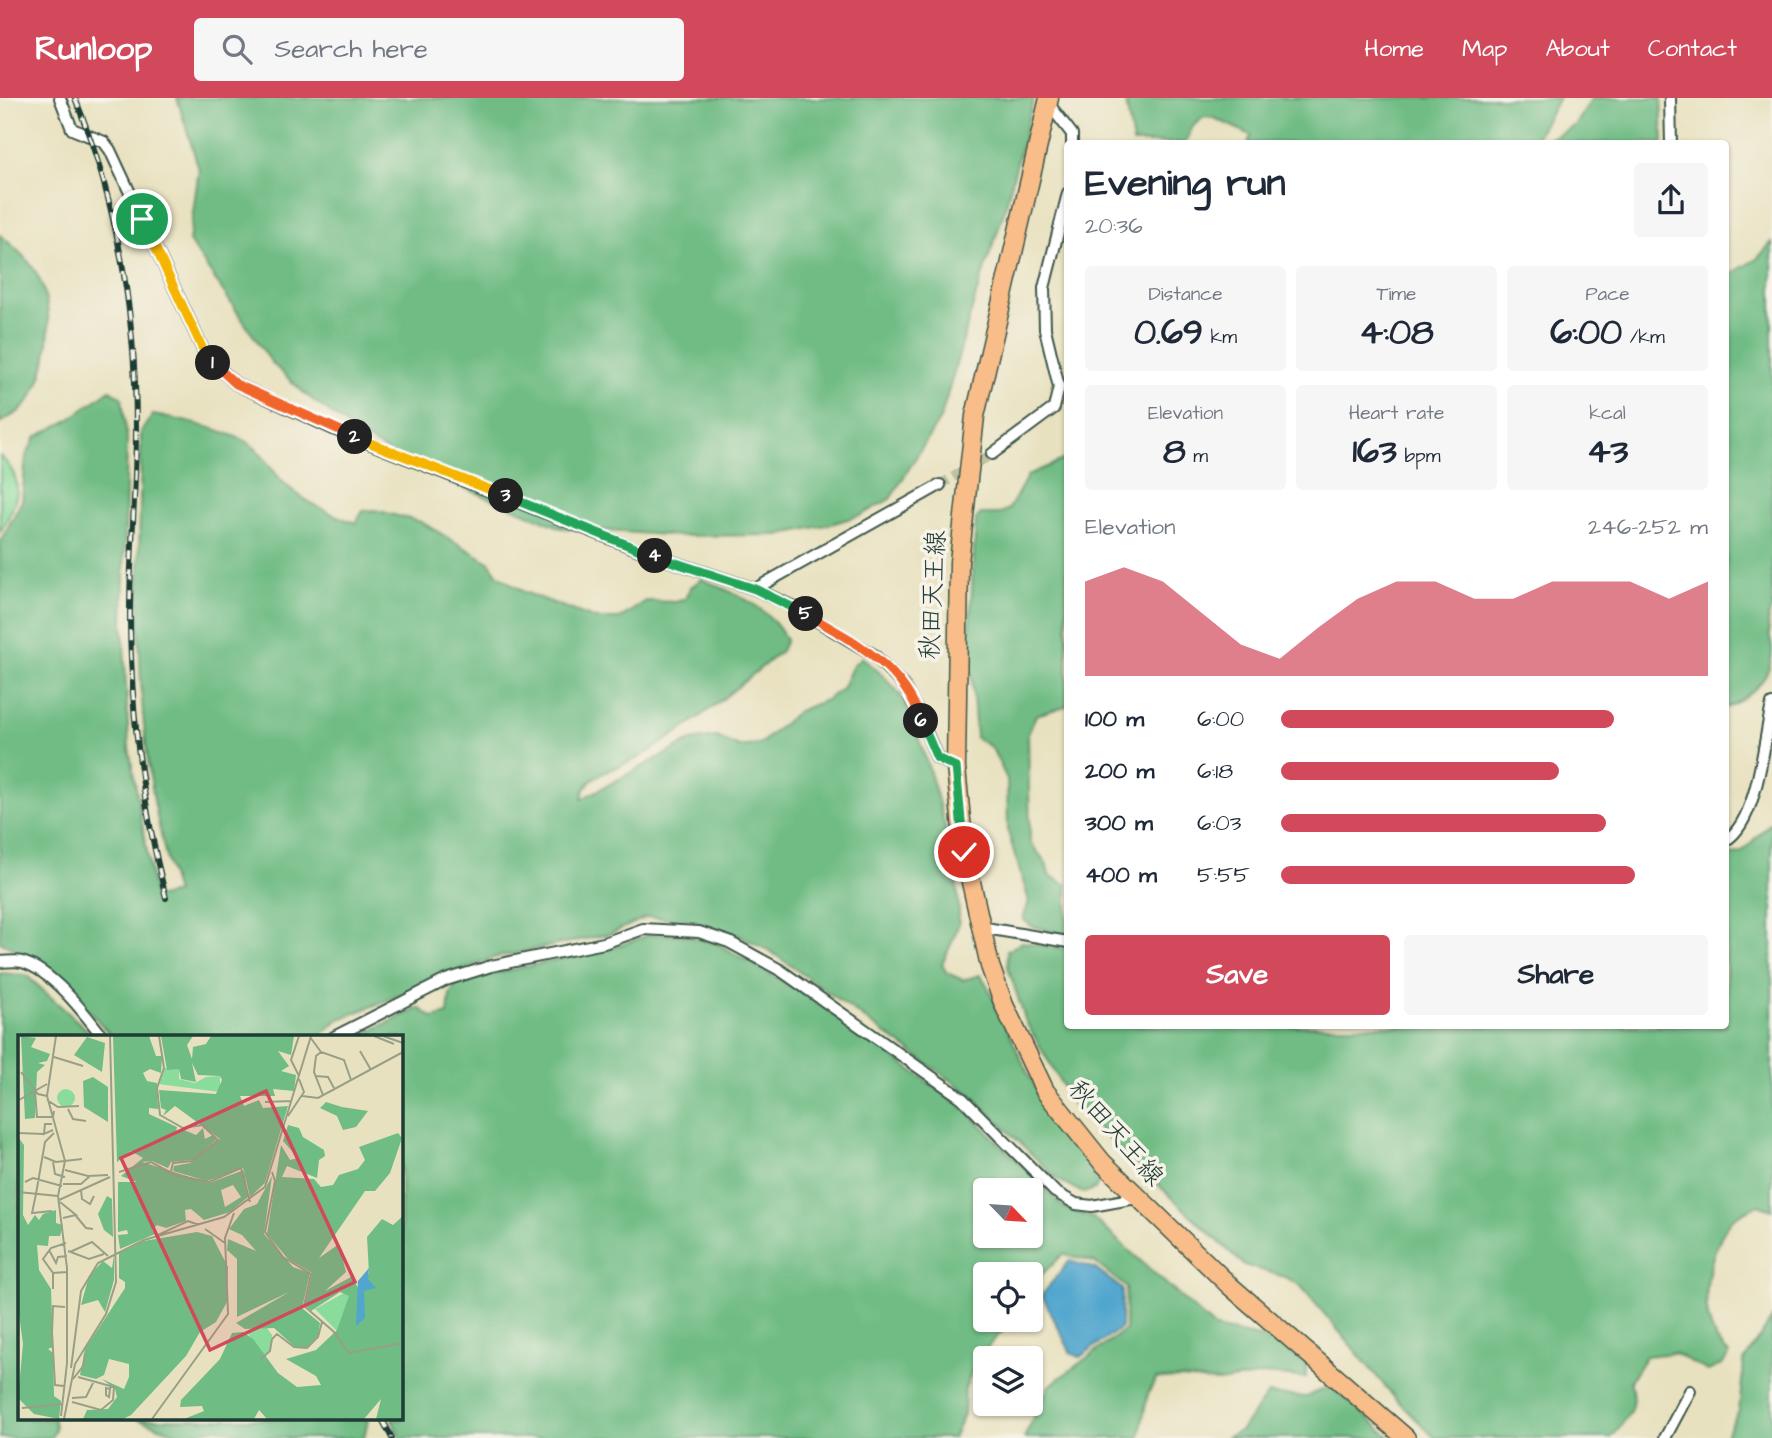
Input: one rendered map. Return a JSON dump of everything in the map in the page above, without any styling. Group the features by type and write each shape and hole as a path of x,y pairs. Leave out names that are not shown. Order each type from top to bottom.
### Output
{"main road":[{"name":"秋田天王線","path":"1048,100 975,416 959,562 956,767 964,852 980,926 1004,1005 1045,1091 1102,1162 1136,1198 1229,1285 1406,1438"}],"street":[{"path":"61,98 72,129 104,142 110,149 206,356 236,384 333,429 649,554 755,589 794,607 874,654 904,686 937,758 956,767"},
{"path":"1670,98 1671,140"},
{"path":"1048,100 1072,134 1072,140"},
{"path":"992,454 1054,408 1059,387 1045,329 1044,288 1064,209"},
{"path":"755,589 940,485"},
{"path":"1729,838 1747,816 1772,704"},
{"path":"980,926 1064,941"},
{"path":"338,1035 446,980 491,966 604,943 643,929 666,928 699,932 729,942 780,970 962,1098 1055,1192 1076,1204 1092,1206 1136,1198"},
{"path":"0,962 23,962 44,974 75,1003 101,1035"},
{"path":"1665,1438 1690,1391"}],"green space":[{"path":"177,98 1034,98 1004,212 976,295 941,417 890,499 861,515 778,535 681,536 562,528 411,466 357,433 305,394 272,363 189,241 199,169"},
{"path":"1125,98 1559,98 1535,139 1538,140 1249,140 1251,135 1214,118 1204,117 1193,126 1186,140 1132,140"},
{"path":"1592,98 1661,98 1663,140 1547,140 1576,125"},
{"path":"0,235 28,261 40,280 48,317 48,338 41,377 33,394 21,410 0,423"},
{"path":"1772,242 1772,607 1768,622 1772,649 1764,678 1752,692 1729,706 1729,275 1758,258"},
{"path":"110,390 122,398 127,439 123,623 129,748 155,898 176,893 150,777 140,664 141,431 153,415 198,424 241,439 259,452 289,488 326,511 356,523 363,511 375,510 421,522 489,562 498,575 524,592 596,619 619,619 646,601 676,602 685,599 691,587 702,579 761,609 786,640 781,651 677,733 640,757 596,777 584,790 582,799 690,741 717,737 739,747 760,744 798,711 826,700 842,689 853,665 862,657 900,695 919,740 940,808 959,905 957,930 942,965 947,973 963,980 980,975 986,983 1031,1080 1096,1168 1101,1180 1095,1189 1083,1193 1058,1180 970,1094 770,951 740,936 687,920 647,917 610,934 493,958 337,1020 321,1035 110,1035 49,972 19,951 0,942 0,542 22,501 26,456 36,437 69,420"},
{"path":"0,456 9,466 17,484 11,512 0,532"},
{"path":"1064,459 1064,707 1036,715 1028,733 1030,842 1046,863 1049,875 1064,883 1064,934 1031,926 1023,919 1029,901 1008,832 1007,779 992,748 976,738 969,638 976,519 981,514 999,514 1009,509 1028,475"},
{"path":"1772,821 1772,1210 1758,1205 1735,1217 1721,1236 1714,1253 1709,1271 1707,1308 1710,1326 1729,1354 1723,1364 1708,1371 1674,1353 1646,1356 1630,1381 1633,1399 1630,1412 1611,1438 1435,1438 1395,1398 1301,1286 1285,1277 1244,1265 1074,1106 1026,1022 1008,967 1007,951 1022,942 1064,949 1064,1029 1729,1029 1729,856 1742,852"},
{"path":"677,934 716,943 806,994 964,1108 1034,1178 973,1178 973,1248 1043,1248 1043,1187 1064,1208 1093,1218 1215,1328 1269,1339 1306,1365 1306,1378 1270,1374 1218,1382 1182,1378 1156,1379 1148,1394 1139,1438 1024,1438 1035,1416 1043,1416 1043,1398 1049,1386 1125,1330 1126,1287 1094,1262 1063,1254 1043,1273 1043,1262 973,1262 973,1332 1002,1332 988,1346 973,1346 973,1369 965,1388 964,1414 953,1438 400,1438 392,1420 402,1420 402,1035 362,1035 419,1008 433,1018 448,1014 450,994 458,981 606,950 649,935"},
{"path":"0,973 26,975 93,1035 18,1035 18,1420 54,1420 55,1429 51,1438 0,1438"},
{"path":"1772,1318 1772,1438 1724,1438 1739,1411 1744,1361"},
{"path":"1333,1388 1391,1438 1226,1438 1240,1431 1268,1394 1307,1397 1322,1389"},
{"path":"140,1420 368,1420 364,1438 262,1438 217,1428 182,1435"}],"water":[{"path":"1069,1261 1094,1268 1122,1289 1121,1328 1080,1357 1071,1353 1043,1294"}],"tunnel":[{"path":"940,485 992,454"}],"railway":[{"path":"75,98 103,178 113,219 122,260 133,344 136,429 130,600 133,688 142,779 166,898"},
{"path":"383,1420 392,1438"}],"route":[{"path":"142,219 206,356 236,384 333,429 649,554 755,589 794,607 874,654 904,686 937,758 956,767 964,852"}]}
